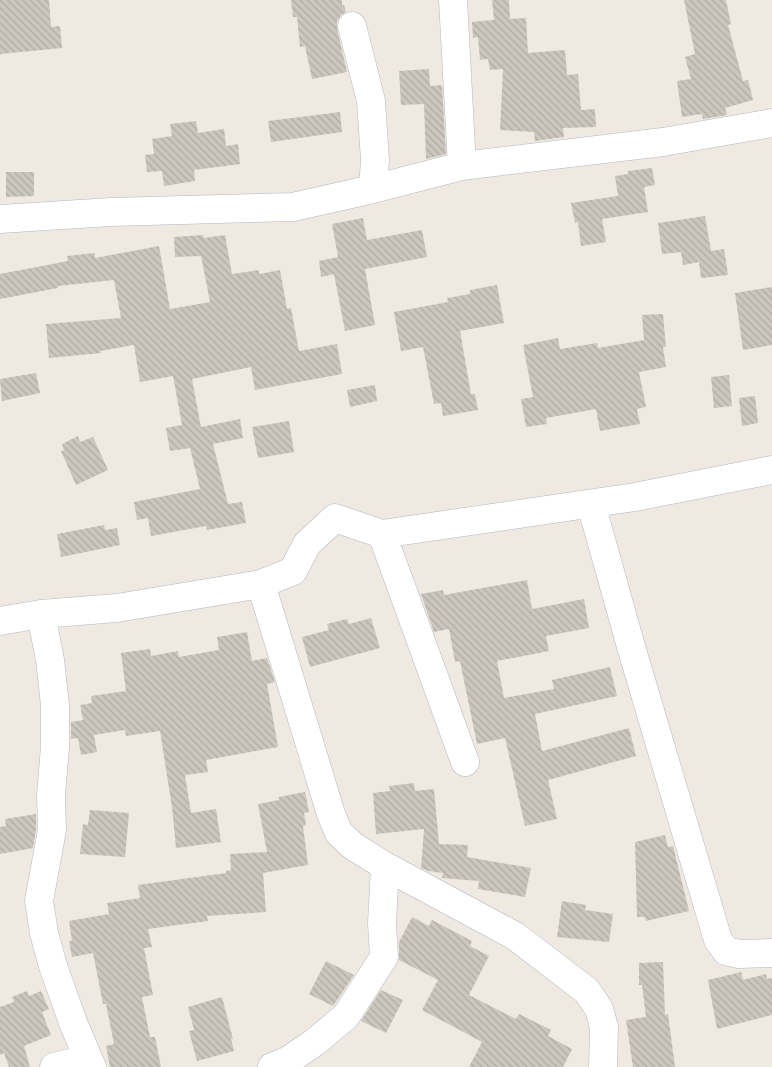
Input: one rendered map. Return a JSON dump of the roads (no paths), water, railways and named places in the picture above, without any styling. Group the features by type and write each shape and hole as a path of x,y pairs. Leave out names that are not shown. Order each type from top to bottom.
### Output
{"street":[{"path":"453,0 462,166"},
{"path":"352,26 371,101 375,160 373,189"},
{"path":"0,219 111,212 293,207 462,166 663,142 772,123"},
{"path":"0,621 41,614 117,608 261,584 293,571 307,544 335,518 382,534 635,497 772,470"},
{"path":"591,504 718,940 726,951 738,954 772,953"},
{"path":"382,534 465,762"},
{"path":"261,584 331,814 339,833 353,846 385,866 515,936 587,991 599,1009 604,1027 603,1067"},
{"path":"41,614 51,669 55,705 55,747 51,795 52,830 39,901 44,933 53,966 90,1063 54,1067"},
{"path":"272,1067 287,1062 346,1016 384,957 382,923 385,866"}]}
